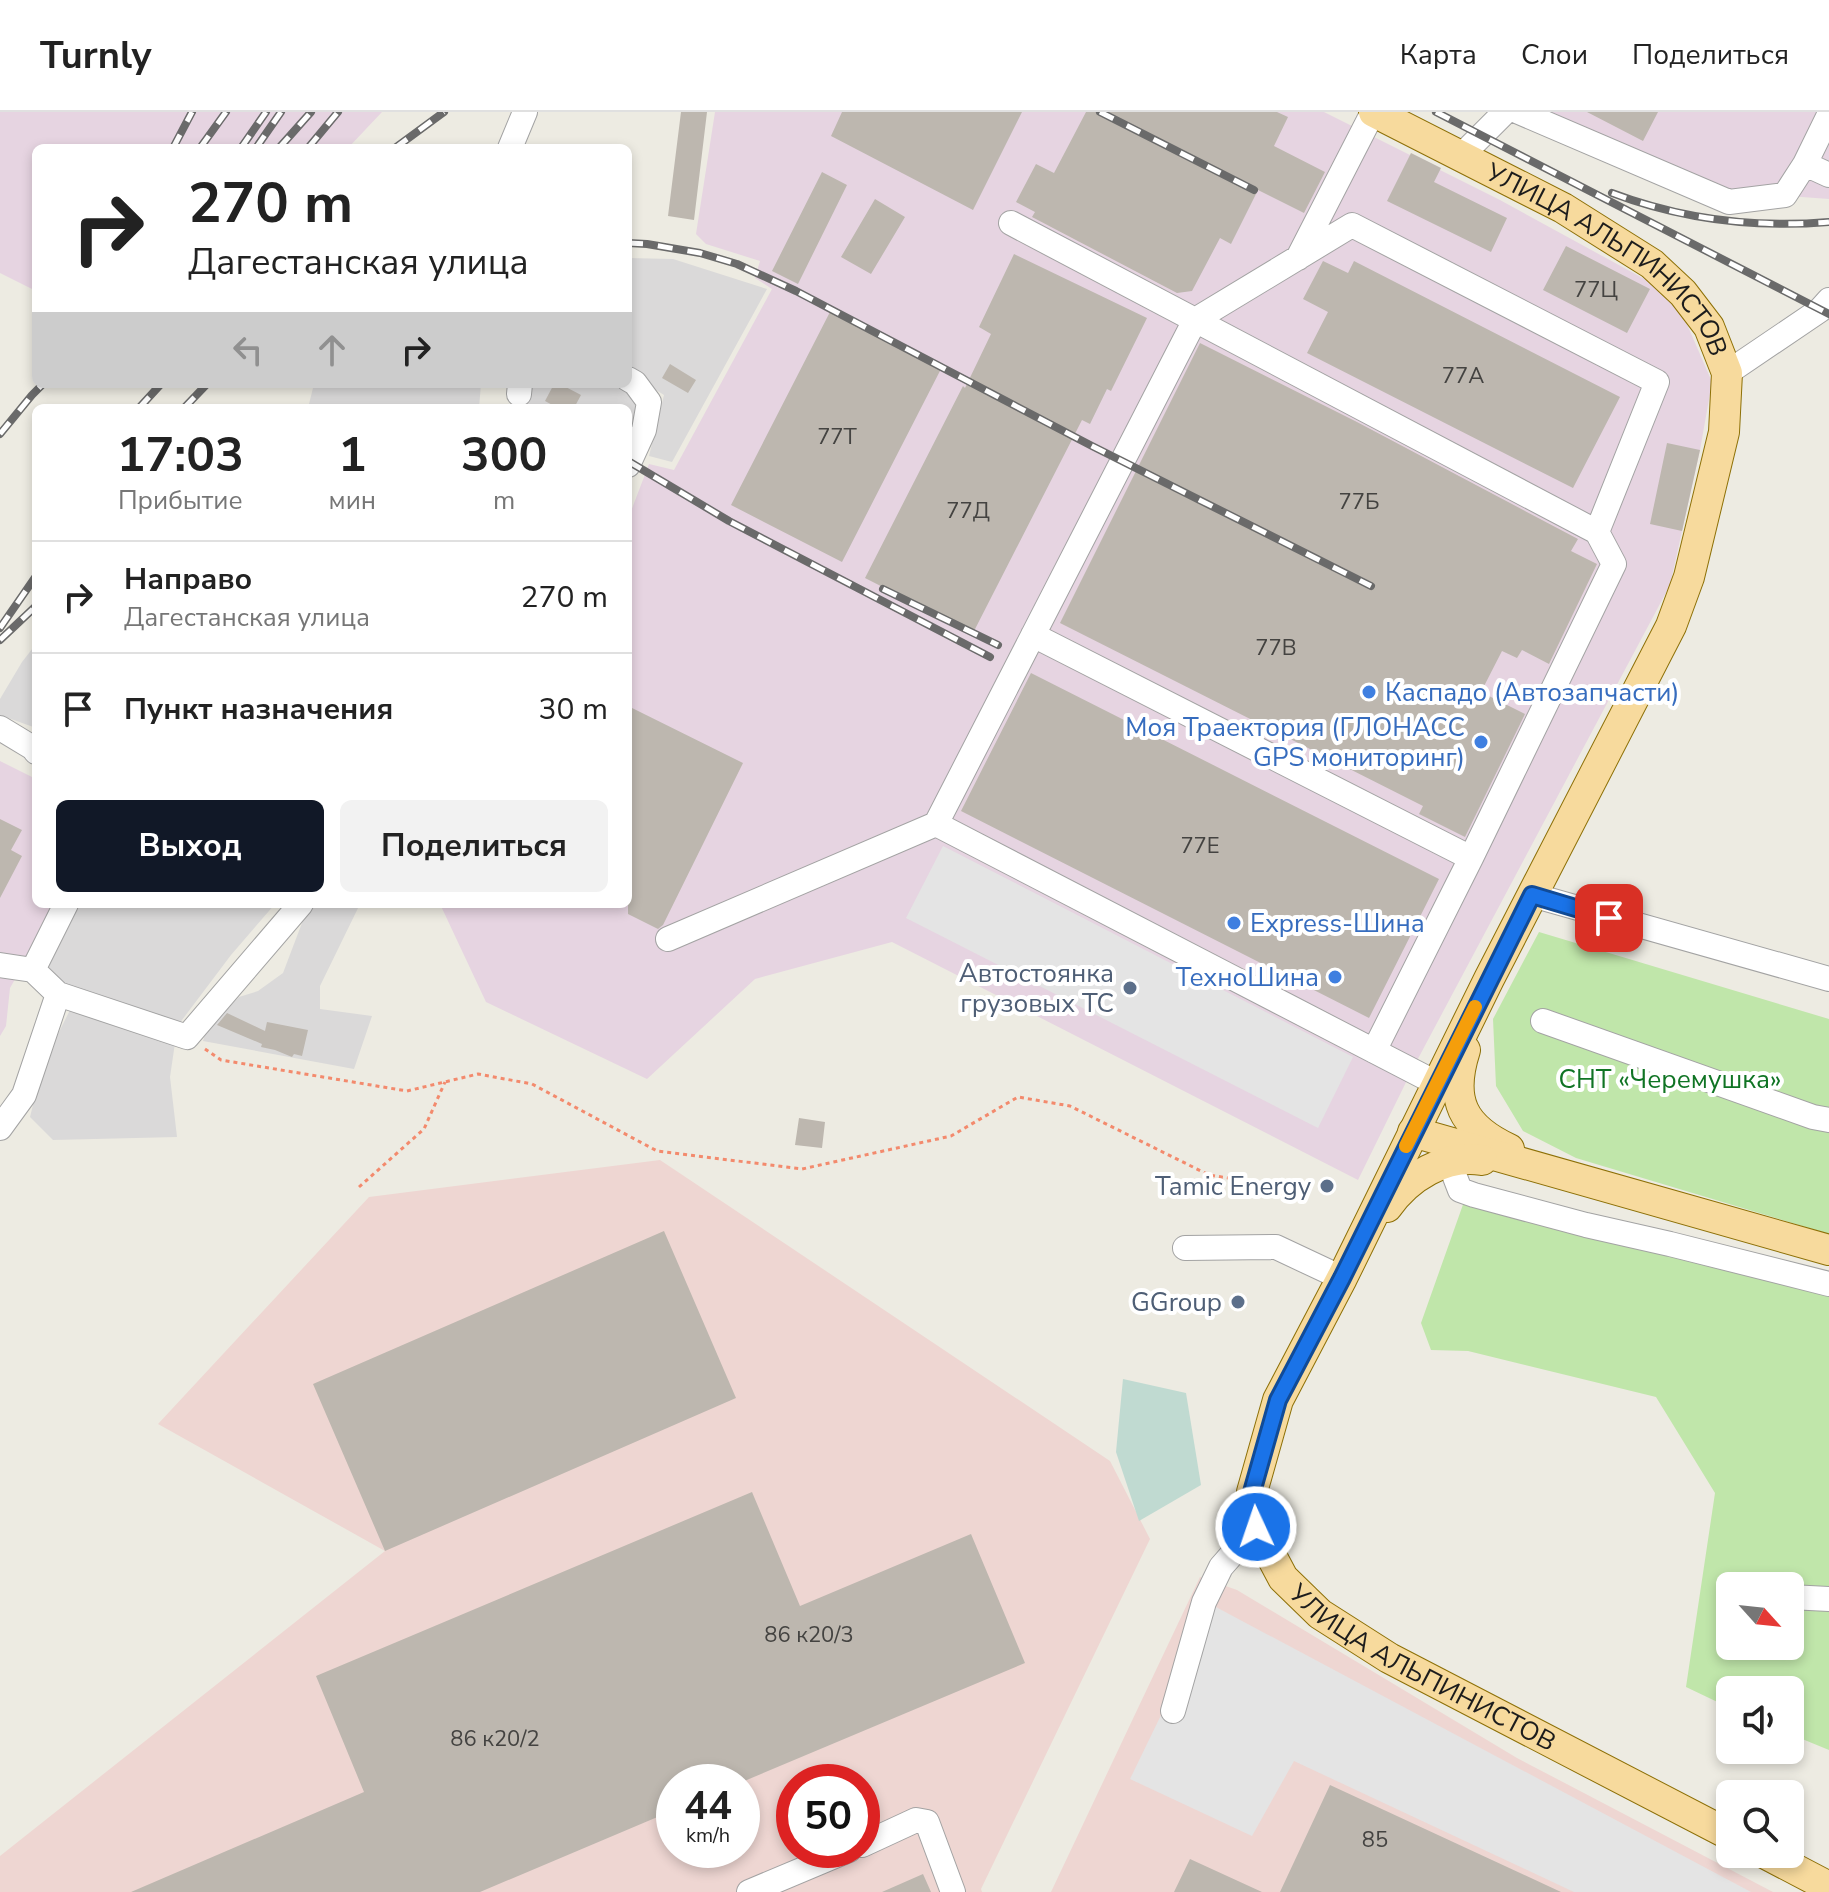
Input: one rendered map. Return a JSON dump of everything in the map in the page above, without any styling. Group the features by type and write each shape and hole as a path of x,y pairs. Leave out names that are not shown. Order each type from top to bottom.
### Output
{"main road":[{"name":"УЛИЦА АЛЬПИНИСТОВ","path":"1373,112 1563,208 1652,264 1683,293 1709,327 1727,373 1724,432 1685,589 1671,626 1489,979 1278,1400 1252,1492 1256,1527 1283,1578 1320,1614 1389,1658 1716,1828"},
{"path":"1489,979 1459,1067 1457,1081 1462,1108 1483,1135 1506,1148 1592,1183"},
{"path":"1413,1132 1829,1250"},
{"path":"1344,1273 1393,1198 1411,1180 1452,1161 1468,1158 1530,1166"},
{"path":"1793,1868 1829,1887"}],"street":[{"path":"512,144 525,112"},
{"path":"1298,258 1373,112"},
{"path":"1461,156 1505,112"},
{"path":"1519,112 1729,202 1785,195 1805,164 1829,115"},
{"path":"1805,164 1829,175"},
{"path":"1011,223 1597,532 1614,564 1374,1051"},
{"path":"668,939 936,824 1195,320 1352,225 1657,382 1597,532"},
{"path":"1727,373 1820,310 1829,300"},
{"path":"632,381 649,402 644,430 632,456"},
{"path":"1033,635 1471,858"},
{"path":"0,728 32,747"},
{"path":"936,824 1438,1084"},
{"path":"1532,895 1829,979"},
{"path":"33,970 64,908"},
{"path":"0,965 33,970 58,994 187,1037 298,908"},
{"path":"0,1128 24,1095 58,994"},
{"path":"1543,1021 1829,1120"},
{"path":"1452,1161 1460,1190 1474,1195 1829,1284"},
{"path":"1185,1248 1276,1247 1344,1273"},
{"path":"1173,1711 1204,1602 1221,1567 1256,1527"},
{"path":"1804,1598 1829,1599"},
{"path":"880,1837 916,1820 927,1822 953,1892"},
{"path":"749,1892 806,1868"}],"path":[{"path":"187,1037 221,1060 407,1091 478,1074 532,1084 657,1151 802,1169 951,1136 1018,1097 1070,1106 1209,1175 1286,1187"},
{"path":"359,1187 424,1129 445,1082"}],"shaded area":[{"path":"0,112 382,112 352,144 32,144 32,289 0,273"},
{"path":"715,112 1324,112 1500,200 1648,281 1683,315 1712,382 1670,585 1412,1070 1358,1180 892,942 755,979 647,1079 486,1002 442,908 632,908 632,509 649,464 674,470 772,289 755,278 760,261 706,244 696,234"},
{"path":"1547,112 1829,112 1829,199 1735,192"},
{"path":"632,258 673,259 767,289 672,462 649,456 664,395 632,375"},
{"path":"313,388 481,388 479,404 309,404"},
{"path":"526,388 624,388 643,415 632,438 632,404 524,404"},
{"path":"32,649 32,727 0,715 0,699"},
{"path":"0,761 32,777 32,908 56,908 10,988 6,1026 0,1036"},
{"name":"Автостоянка грузовых ТС","path":"943,846 1353,1057 1318,1128 906,918"},
{"path":"75,908 272,908 179,1024 64,989 46,966"},
{"path":"311,908 358,908 320,986 320,1009 372,1016 354,1069 203,1041 207,1028 239,997 258,991 283,973 305,915"},
{"path":"70,1010 175,1043 170,1077 177,1137 53,1140 30,1117 43,1064"},
{"path":"660,1160 1110,1461 1150,1539 982,1892 0,1892 0,1856 385,1551 158,1424 369,1197"},
{"path":"1123,1379 1186,1393 1201,1485 1139,1521 1116,1452"},
{"path":"1200,1577 1237,1590 1517,1758 1716,1862 1716,1868 1727,1868 1773,1892 1051,1892"},
{"path":"1214,1606 1751,1892 1574,1892 1294,1761 1252,1836 1130,1779"}],"green space":[{"name":"СНТ «Черемушка»","path":"1539,932 1829,1019 1829,1234 1576,1158 1523,1131 1496,1086 1493,1019"},
{"path":"1471,1182 1829,1283 1829,1750 1804,1740 1804,1676 1716,1676 1716,1701 1686,1687 1715,1493 1656,1397 1468,1351 1431,1350 1421,1323"}],"building":[{"path":"681,112 707,112 694,220 668,216"},
{"path":"842,112 1022,112 973,210 831,136"},
{"path":"1086,112 1277,112 1288,117 1274,146 1325,172 1304,213 1258,190 1231,244 1220,238 1192,291 1177,293 1032,217 1035,212 1016,202 1036,164 1054,173"},
{"path":"1587,112 1658,112 1643,141"},
{"path":"1411,153 1441,168 1434,182 1507,218 1491,252 1387,201"},
{"path":"822,172 847,185 798,284 772,271"},
{"path":"875,199 905,217 871,274 841,257"},
{"path":"1566,246 1650,289 1627,333 1543,290"},
{"path":"1014,254 1147,318 1111,391 1107,389 1090,424 1082,420 973,633 865,578 991,334 979,327"},
{"path":"1323,261 1348,273 1354,261 1620,397 1573,488 1307,353 1328,312 1303,299"},
{"path":"831,310 942,367 842,562 731,505"},
{"path":"1200,343 1578,539 1571,551 1597,564 1549,664 1522,650 1517,658 1502,651 1481,692 1525,714 1465,837 1419,814 1423,806 1060,623"},
{"path":"670,364 696,380 688,393 662,378"},
{"path":"552,388 568,388 581,395 576,404 551,404 545,401"},
{"path":"1667,443 1700,450 1682,531 1650,524"},
{"path":"1031,673 1439,879 1369,1018 961,811"},
{"path":"632,708 743,763 663,925 658,929 628,914 628,908 632,908"},
{"path":"0,819 22,830 11,850 22,856 0,898"},
{"path":"227,1013 265,1031 267,1022 308,1030 302,1056 294,1054 292,1057 261,1047 262,1044 217,1025"},
{"path":"799,1118 825,1122 822,1148 795,1145"},
{"path":"664,1231 736,1398 385,1551 313,1384"},
{"path":"752,1492 800,1606 971,1534 1025,1663 785,1764 776,1764 776,1768 760,1774 760,1764 656,1764 656,1818 480,1892 131,1892 364,1792 316,1676"},
{"path":"1330,1785 1561,1892 1280,1892"},
{"path":"1190,1859 1262,1892 1174,1892"},
{"path":"923,1874 931,1892 882,1892"}],"railway":[{"path":"175,144 192,112"},
{"path":"203,144 226,112"},
{"path":"244,144 266,112"},
{"path":"259,144 281,112"},
{"path":"283,144 311,112"},
{"path":"311,144 338,112"},
{"path":"400,144 444,112"},
{"path":"1100,112 1254,190"},
{"path":"1436,112 1829,314"},
{"path":"1612,193 1665,209 1719,220 1774,224 1829,222"},
{"path":"632,243 700,253 737,264 796,291 1092,446 1371,586"},
{"path":"0,434 39,388"},
{"path":"143,404 157,388"},
{"path":"188,404 203,388"},
{"path":"632,463 729,521 990,657"},
{"path":"0,628 32,582"},
{"path":"883,589 998,645"},
{"path":"0,640 32,610"}],"slow traffic":[{"path":"1406,1146 1475,1007"}],"place":[{"name":"Каспадо (Автозапчасти)","path":"1369,692"},
{"name":"Моя Траектория (ГЛОНАСС GPS мониторинг)","path":"1481,742"},
{"name":"Express-Шина","path":"1234,923"},
{"name":"ТехноШина","path":"1335,977"},
{"name":"Автостоянка грузовых ТС","path":"1130,988"},
{"name":"Tamic Energy","path":"1327,1186"},
{"name":"GGroup","path":"1238,1302"}],"route":[{"path":"1256,1527 1252,1492 1278,1400 1532,895 1609,918"}]}
